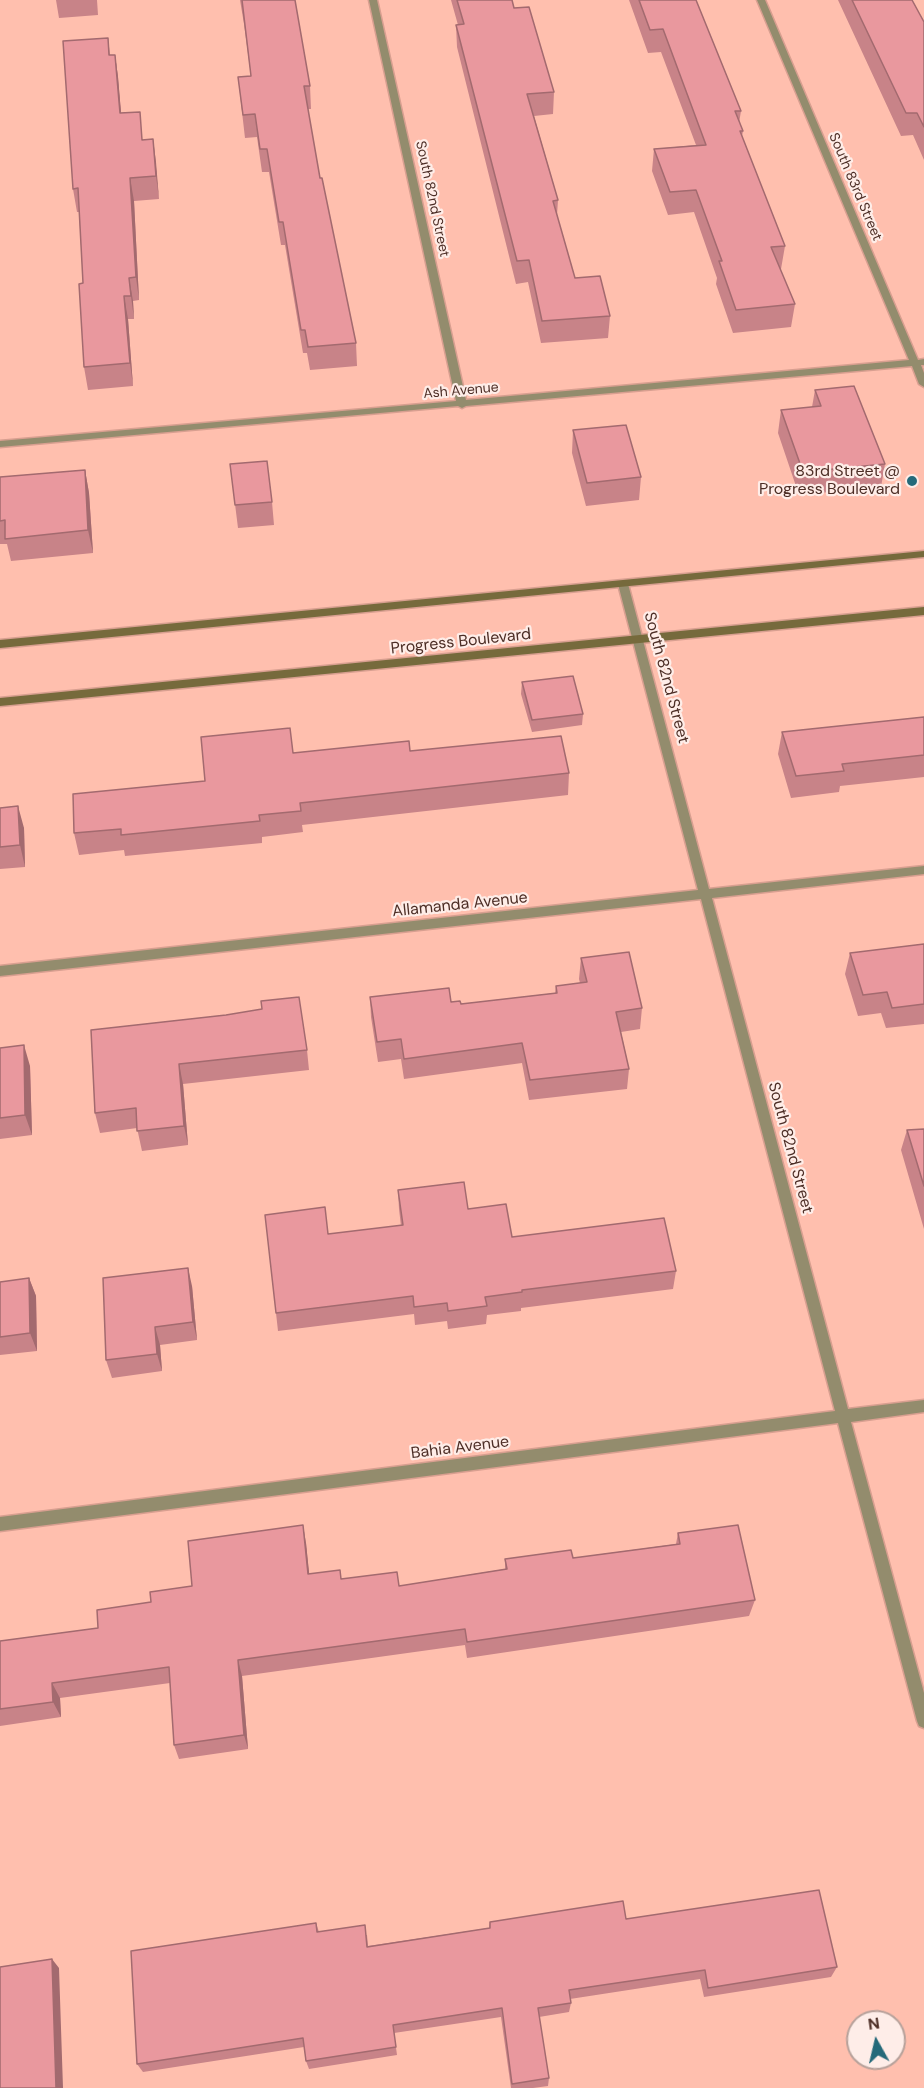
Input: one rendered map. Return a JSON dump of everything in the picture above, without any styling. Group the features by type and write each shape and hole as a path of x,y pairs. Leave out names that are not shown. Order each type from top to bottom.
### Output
{"main road":[{"path":"0,644 924,554"},
{"name":"Progress Boulevard","path":"0,702 924,611"}],"street":[{"name":"South 82nd Street","path":"373,0 462,405"},
{"name":"South 83rd Street","path":"761,0 919,362 924,384"},
{"name":"Ash Avenue","path":"0,444 462,405 919,362"},
{"name":"South 82nd Street","path":"623,584 924,1721"},
{"name":"Allamanda Avenue","path":"0,971 924,870"},
{"name":"Bahia Avenue","path":"0,1524 924,1406"}],"building":[{"path":"242,0 295,0 310,86 304,86 320,178 322,178 356,343 308,347 305,330 301,330 283,222 279,222 267,149 260,149 255,114 243,115 238,77 251,76"},
{"path":"457,0 512,0 514,8 529,7 554,92 527,94 558,200 553,201 575,278 600,276 610,316 542,321 529,260 517,261 456,25 464,24"},
{"path":"639,0 696,0 741,111 735,111 743,131 740,131 785,246 771,247 795,304 736,310 719,261 722,261 696,190 670,192 654,149 706,145 663,29 650,30"},
{"path":"852,0 912,0 924,22 924,127 917,113 906,113"},
{"path":"108,38 109,55 115,55 120,113 140,112 142,140 153,139 156,176 130,178 136,277 129,278 131,296 124,296 130,363 84,367 79,284 83,283 78,188 73,189 63,41"},
{"path":"854,386 885,464 803,472 781,410 821,406 815,390"},
{"path":"626,425 641,477 587,483 573,430"},
{"path":"267,461 272,502 235,505 230,464"},
{"path":"85,470 88,530 5,539 5,520 0,521 0,477"},
{"path":"573,676 583,714 532,720 522,682"},
{"path":"924,717 924,755 842,764 844,771 796,776 782,732"},
{"path":"290,728 293,753 409,741 410,751 561,736 569,773 300,803 301,811 259,815 260,821 121,835 121,829 74,833 73,794 205,781 201,737"},
{"path":"18,806 20,845 0,847 0,808"},
{"path":"924,944 924,1004 892,1008 887,992 863,995 850,953"},
{"path":"629,952 642,1008 616,1012 629,1069 530,1080 522,1043 404,1059 401,1039 377,1042 370,997 449,988 451,1002 460,1001 461,1004 557,993 556,986 587,982 581,958"},
{"path":"299,997 307,1050 179,1064 184,1126 137,1131 136,1108 95,1113 91,1030 226,1015 262,1009 261,1001"},
{"path":"24,1045 25,1115 0,1118 0,1048"},
{"path":"924,1129 924,1186 907,1130"},
{"path":"464,1182 468,1209 506,1204 512,1237 664,1218 676,1271 522,1290 522,1292 485,1297 487,1306 448,1311 447,1303 414,1307 413,1296 276,1313 265,1215 325,1207 328,1234 403,1225 398,1190"},
{"path":"188,1268 193,1322 155,1327 157,1354 106,1360 103,1278"},
{"path":"29,1278 30,1333 0,1337 0,1282"},
{"path":"303,1525 308,1574 340,1570 341,1579 397,1572 399,1586 507,1569 505,1559 571,1550 573,1558 680,1544 678,1533 738,1525 755,1600 467,1642 465,1629 238,1660 244,1735 174,1745 169,1667 52,1683 53,1702 0,1709 0,1641 98,1628 97,1610 151,1602 150,1592 192,1586 188,1541"},
{"path":"819,1890 837,1967 708,1988 705,1970 569,1990 571,2003 538,2008 549,2078 512,2084 502,2008 393,2025 396,2047 306,2061 303,2038 137,2064 131,1951 316,1923 317,1932 365,1925 367,1947 490,1928 490,1922 623,1901 626,1919"},
{"path":"52,1959 56,2088 0,2088 0,1967"}],"place":[{"name":"83rd Street @ Progress Boulevard","path":"912,481"}]}
